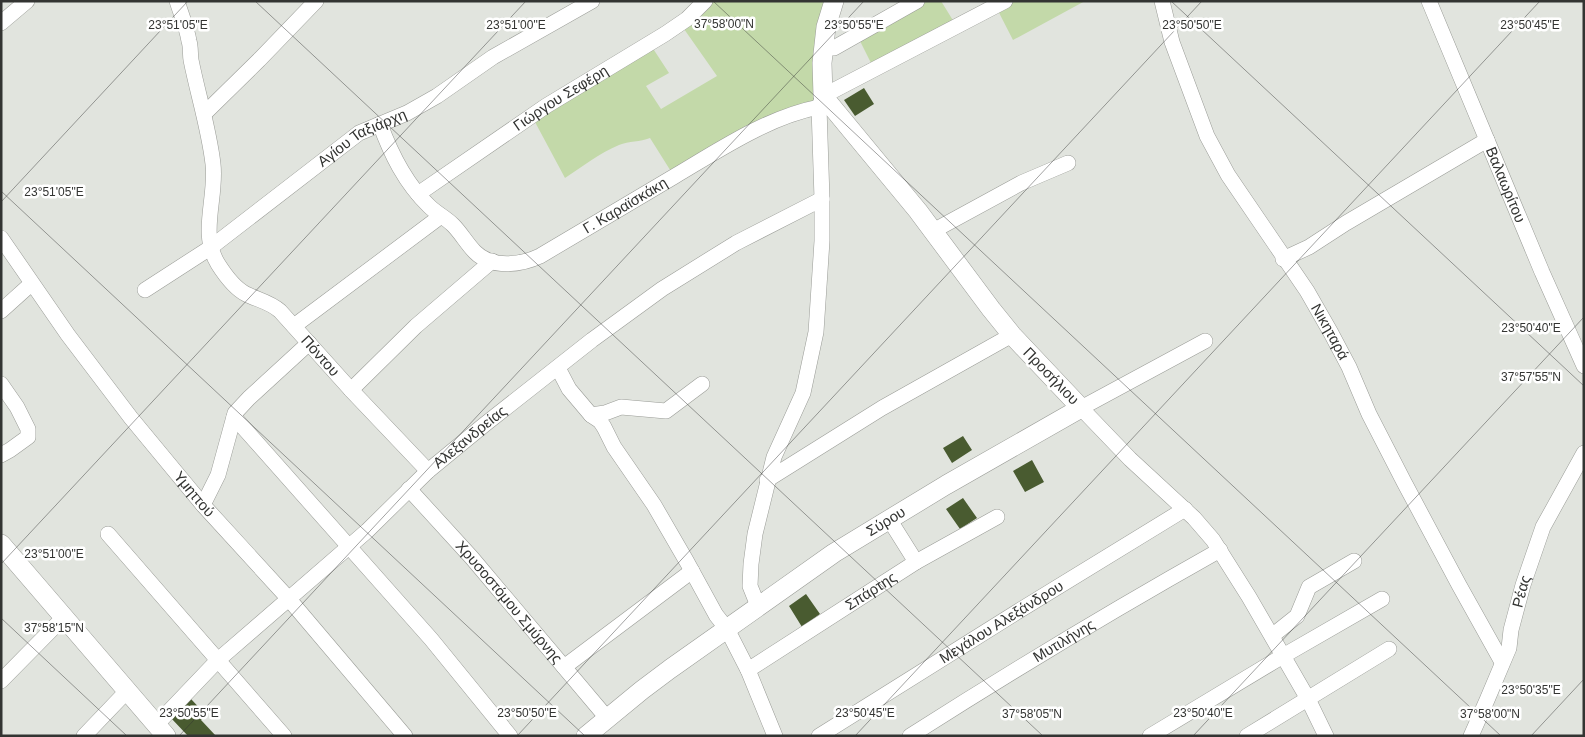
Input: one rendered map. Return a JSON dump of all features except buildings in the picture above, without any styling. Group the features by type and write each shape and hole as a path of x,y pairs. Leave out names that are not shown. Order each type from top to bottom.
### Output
{"street":[{"path":"1,23 27,1"},
{"path":"177,1 189,40 191,59 213,164 214,185 209,228 210,248"},
{"name":"Αγίου Ταξιάρχη","path":"145,290 210,248 348,141 421,105 493,57 592,1"},
{"name":"Γιώργου Σεφέρη","path":"418,194 546,106 665,34 686,19 705,1"},
{"path":"758,606 750,586 755,534 767,480 776,452 803,392 809,369 818,311 822,241 822,63 826,27 834,1"},
{"path":"824,47 834,48 917,1"},
{"name":"Γ. Καραϊσκάκη","path":"380,124 398,164 418,194 452,224 482,258 516,264 531,261 705,158 764,126 821,101 1005,1"},
{"name":"Νικηταρά","path":"1162,1 1172,42 1208,136 1228,174 1307,292 1331,333 1349,367 1369,414 1404,482 1502,662"},
{"name":"Βαλαωρίτου","path":"1429,1 1542,272 1584,366"},
{"path":"204,114 259,60 309,5"},
{"name":"Προσήλιου","path":"821,101 918,211 1012,335 1130,459 1204,529 1220,550 1272,636 1308,699 1326,736"},
{"path":"1284,259 1309,248 1332,231 1487,140"},
{"path":"933,231 1021,183 1068,163"},
{"name":"Αλεξανδρείας","path":"162,730 218,660 348,547 428,471 484,425 592,340 662,289 736,243 802,208 822,200"},
{"path":"294,326 441,216"},
{"name":"Υμηττού","path":"1,238 31,284 105,385 203,505 288,598 405,736"},
{"name":"Πόντου","path":"210,248 220,268 235,286 246,294 272,304 428,471"},
{"path":"351,390 416,326 492,261"},
{"path":"1,311 31,284"},
{"path":"767,480 882,408 1012,335"},
{"name":"Σύρου","path":"586,736 642,690 834,553 946,485 1081,408 1205,341"},
{"path":"203,505 218,474 238,409 309,343"},
{"path":"558,368 568,389 591,415 600,421 614,446 654,505 716,615 727,629 748,670 775,736"},
{"path":"1,384 28,429 28,437 1,455"},
{"path":"591,415 605,413 621,407 666,411 702,384"},
{"path":"234,417 431,639 510,736"},
{"name":"Ρέας","path":"1471,736 1508,648 1514,616 1536,543 1550,511 1584,453"},
{"name":"Χρυσοστόμου Σμύρνης","path":"409,489 472,558 607,718"},
{"name":"Μεγάλου Αλεξάνδρου","path":"819,736 1185,509"},
{"name":"Σπάρτης","path":"748,670 916,562 997,517"},
{"path":"889,519 916,562"},
{"path":"108,534 284,736"},
{"path":"1,544 162,730"},
{"name":"Μυτιλήνης","path":"910,736 1055,644 1220,550"},
{"path":"1272,636 1297,616 1309,587 1354,560"},
{"path":"564,666 692,571"},
{"path":"1150,736 1282,656 1382,599"},
{"path":"1,681 64,617"},
{"path":"1247,736 1389,649"},
{"path":"84,736 128,690"}],"green space":[{"path":"714,1 825,1 815,102 672,173 650,138 612,148 565,178 535,122 652,47 669,73 646,86 661,109 717,76 684,29"},
{"path":"923,1 941,1 954,22 872,65 859,39"},
{"path":"993,1 1085,1 1013,40"}]}
